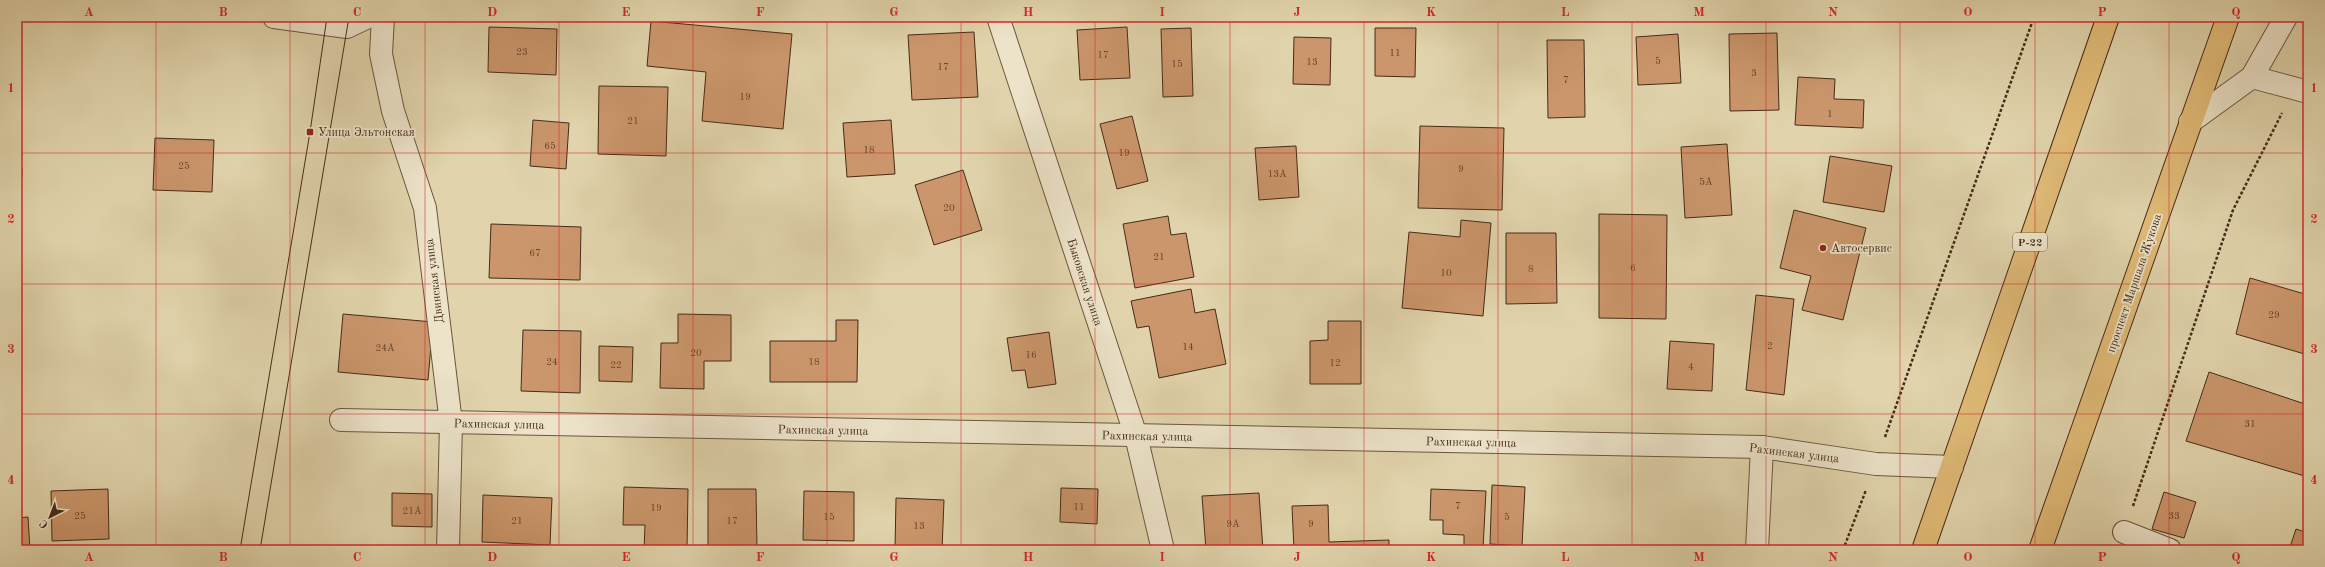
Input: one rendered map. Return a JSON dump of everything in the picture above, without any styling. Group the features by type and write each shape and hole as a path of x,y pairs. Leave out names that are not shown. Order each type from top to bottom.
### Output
{"highway":[{"name":"Р-22","path":"1923,550 2108,17"},
{"name":"проспект Маршала Жукова","path":"2040,550 2228,17"}],"street":[{"path":"274,17 347,27 368,17"},
{"name":"Двинская улица","path":"383,17 381,54 393,111 425,208 451,424 448,550"},
{"name":"Быковская улица","path":"998,17 1136,436 1163,550"},
{"path":"2190,122 2252,76 2286,17"},
{"path":"2252,76 2301,90"},
{"name":"Рахинская улица","path":"341,420 451,424 1762,447 1876,464 1952,467"},
{"path":"1757,550 1762,447"},
{"path":"2124,532 2170,550"}],"path":[{"path":"1843,550 1876,464 2034,17"},
{"path":"2124,532 2233,210 2301,90"}],"building":[{"path":"651,21 792,34 783,129 702,121 706,72 647,66"},
{"path":"489,27 557,29 556,75 488,72"},
{"path":"1127,27 1130,78 1080,80 1077,30"},
{"path":"1191,28 1193,96 1163,97 1161,29"},
{"path":"1375,28 1416,28 1415,77 1375,76"},
{"path":"974,32 978,97 912,100 908,35"},
{"path":"1777,33 1779,110 1730,111 1729,34"},
{"path":"1678,34 1681,83 1638,85 1636,37"},
{"path":"1294,37 1331,38 1330,85 1293,84"},
{"path":"1547,40 1584,40 1585,117 1548,118"},
{"path":"1798,77 1835,79 1834,99 1864,100 1863,128 1795,125"},
{"path":"599,86 668,87 666,156 598,154"},
{"path":"1132,116 1148,181 1117,189 1100,124"},
{"path":"533,120 569,123 566,169 530,166"},
{"path":"891,120 895,174 847,177 843,123"},
{"path":"1420,126 1504,128 1502,210 1418,208"},
{"path":"155,138 214,140 212,192 153,190"},
{"path":"1727,144 1732,215 1685,218 1681,147"},
{"path":"1296,146 1299,197 1259,200 1255,148"},
{"path":"1830,156 1892,166 1884,212 1823,202"},
{"path":"17,168 22,168 19,242 17,242"},
{"path":"963,170 982,230 934,245 915,185"},
{"name":"Автосервис","path":"1794,210 1866,228 1843,320 1802,310 1811,276 1780,268"},
{"path":"1599,214 1667,215 1666,319 1599,318"},
{"path":"1168,216 1171,235 1186,233 1194,277 1135,288 1123,224"},
{"path":"1461,220 1491,223 1483,316 1402,308 1409,232 1460,237"},
{"path":"491,224 581,227 580,280 489,278"},
{"path":"1506,233 1556,233 1557,303 1506,304"},
{"path":"2250,278 2308,295 2308,355 2236,334"},
{"path":"1191,289 1195,313 1215,309 1226,364 1159,378 1149,326 1137,328 1131,301"},
{"path":"1756,295 1794,299 1784,395 1746,390"},
{"path":"343,314 433,322 428,380 338,372"},
{"path":"678,314 731,315 731,361 704,361 704,389 660,388 661,343 678,343"},
{"path":"836,320 858,320 857,382 770,382 770,341 836,341"},
{"path":"1328,321 1361,321 1361,384 1310,384 1310,341 1328,340"},
{"path":"523,330 581,331 580,393 521,391"},
{"path":"1049,332 1056,384 1028,388 1025,370 1012,371 1007,338"},
{"path":"1670,341 1714,344 1712,391 1667,389"},
{"path":"599,346 633,347 632,382 599,381"},
{"path":"2209,372 2308,405 2308,477 2186,441"},
{"path":"1492,485 1525,487 1522,546 1490,544"},
{"path":"624,487 688,489 687,550 644,550 645,525 623,525"},
{"path":"1061,488 1098,489 1097,524 1060,522"},
{"path":"108,489 109,539 52,541 51,491"},
{"path":"708,489 756,489 757,550 708,550"},
{"path":"1431,489 1486,491 1483,549 1464,548 1464,535 1443,534 1443,520 1430,520"},
{"path":"804,491 854,492 854,541 803,540"},
{"path":"2164,492 2196,502 2184,538 2152,529"},
{"path":"392,493 432,494 432,527 392,526"},
{"path":"1259,493 1263,550 1206,550 1202,496"},
{"path":"483,495 552,498 550,545 482,542"},
{"path":"896,498 944,500 942,550 895,550"},
{"path":"1328,505 1329,542 1389,540 1389,550 1294,550 1292,506"},
{"path":"28,517 30,550 17,550 17,518"},
{"path":"2296,529 2308,533 2308,550 2289,550"}],"tram line":[{"path":"240,550 310,132 327,17"},
{"path":"260,550 349,17"}],"place":[{"name":"Улица Эльтонская","path":"310,132"},
{"name":"Автосервис","path":"1823,248"}]}
